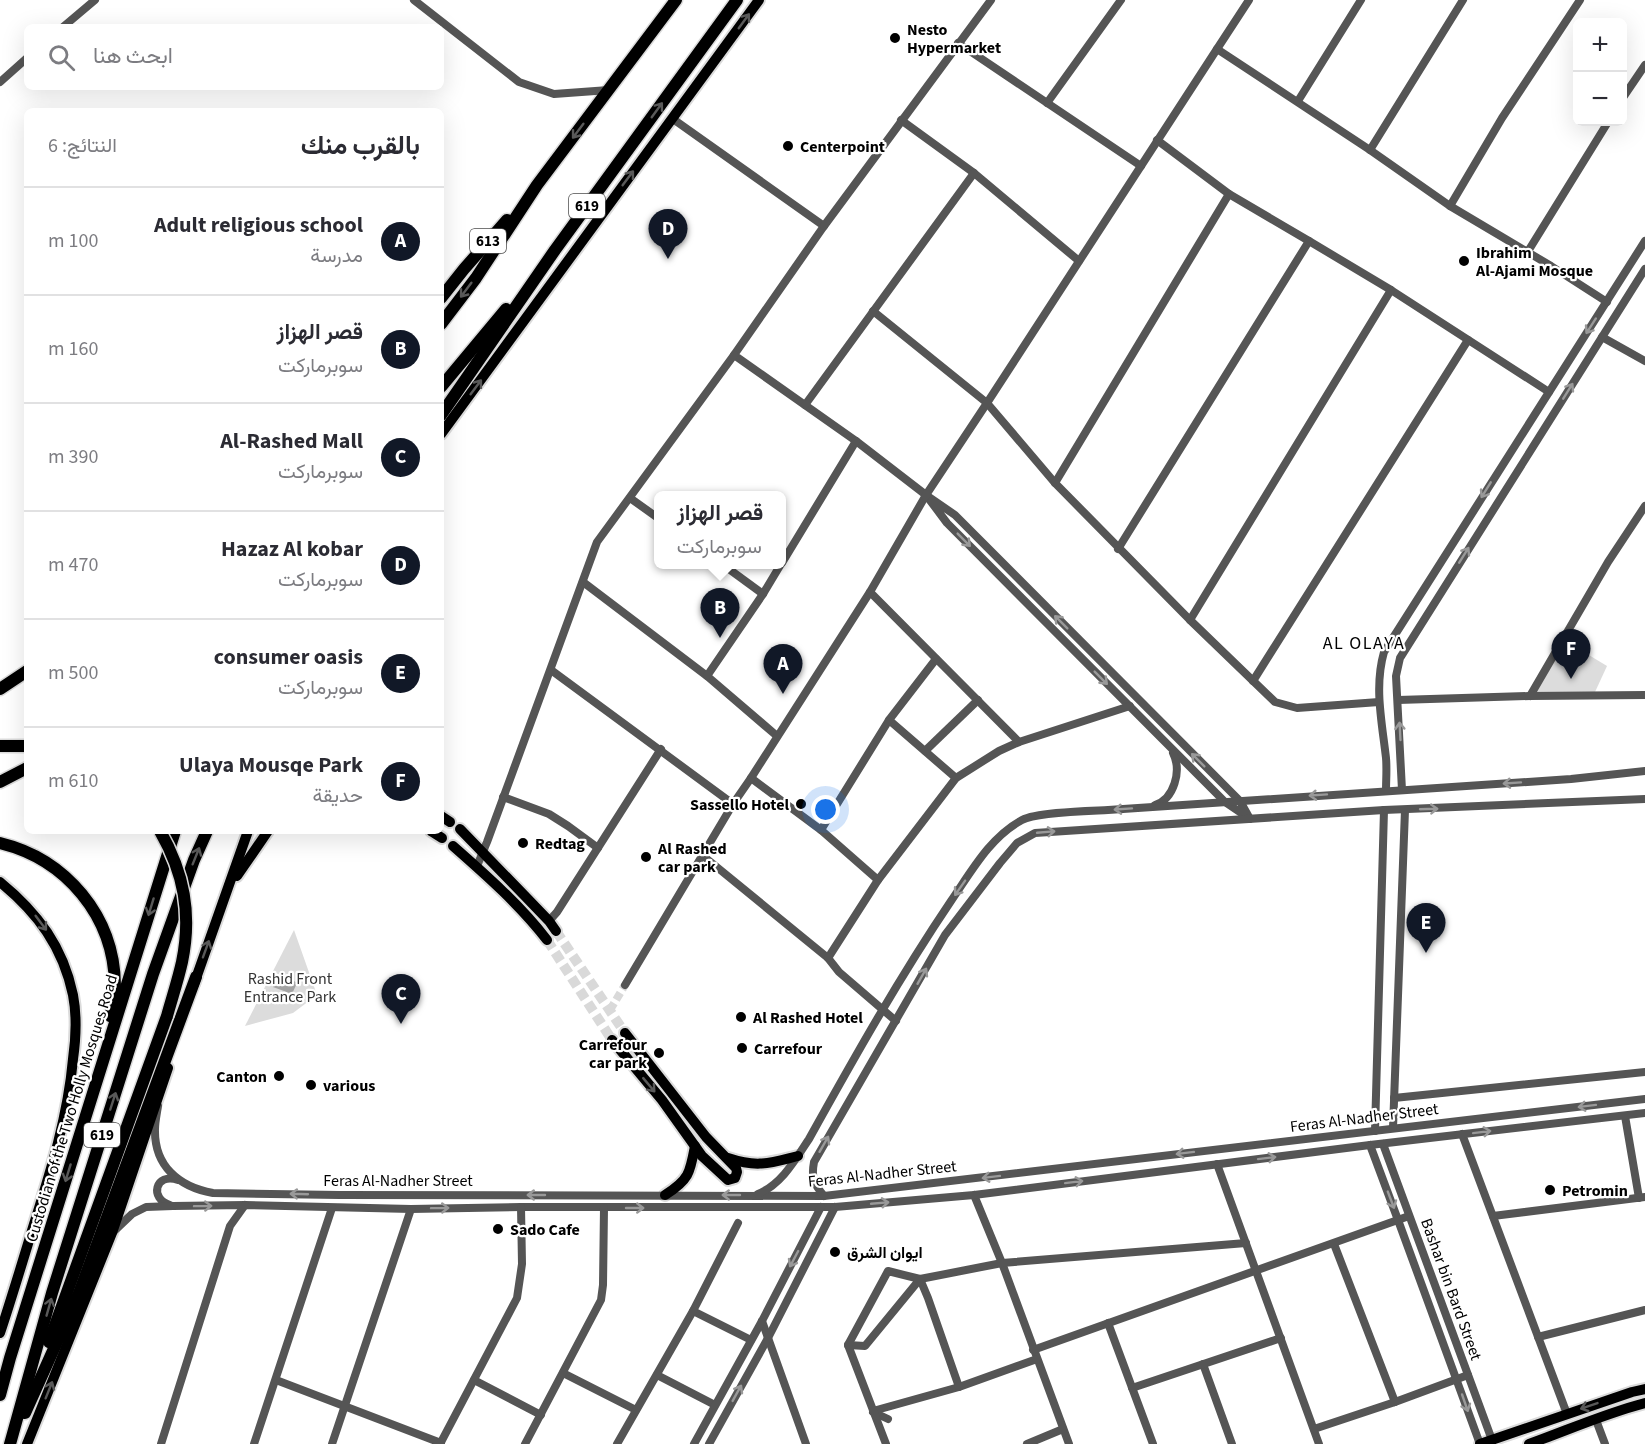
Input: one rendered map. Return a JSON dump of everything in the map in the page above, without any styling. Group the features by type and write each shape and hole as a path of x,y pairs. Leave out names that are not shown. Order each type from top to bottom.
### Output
{"highway":[{"path":"444,320 476,278 537,185 676,0"},
{"name":"619","path":"444,411 555,250 737,0"},
{"name":"613","path":"444,294 537,185"},
{"path":"444,383 555,250"},
{"path":"0,689 24,674"},
{"path":"0,746 24,746"},
{"path":"0,782 24,770"},
{"path":"11,1444 167,1016 182,962 186,918 185,897 171,850 162,834"},
{"name":"Custodian of the Two Holly Mosques Road","path":"0,1395 175,834"},
{"name":"619","path":"11,1444 52,1293 153,974 206,834"},
{"path":"0,843 25,850 49,863 71,880 97,915 108,938 113,959 115,986 109,1027 93,1093"},
{"path":"11,1444 79,1293 196,977"},
{"path":"0,1380 10,1358"}],"main road":[{"path":"444,430 759,0"},
{"path":"460,829 553,926"},
{"path":"27,1444 112,1233 160,1093 196,977 247,834"},
{"path":"228,889 266,834"},
{"path":"436,834 442,838"},
{"path":"453,846 477,866 547,940"},
{"path":"0,882 32,911 47,930 62,959 73,996 76,1037 72,1077 58,1148 2,1318 0,1333"},
{"path":"612,1040 662,1100 714,1169 728,1180 735,1178 736,1168 706,1137 625,1033"},
{"path":"665,1195 678,1187 690,1171 695,1146"},
{"path":"726,1157 742,1162 770,1164 798,1156"},
{"path":"1480,1444 1492,1442 1567,1414 1645,1389"},
{"path":"1529,1444 1617,1410 1645,1403"}],"street":[{"path":"66,24 94,0"},
{"path":"414,0 519,82 554,94 609,90"},
{"path":"477,866 597,542 734,355 824,226 991,0"},
{"path":"1047,103 1121,0"},
{"path":"626,985 733,804 870,592 926,495 1249,0"},
{"path":"1298,101 1361,0"},
{"path":"1370,150 1463,0"},
{"path":"1450,206 1502,118 1580,0"},
{"path":"958,43 1141,166"},
{"path":"1217,49 1298,101 1450,206 1607,302"},
{"path":"0,82 24,61"},
{"path":"1627,93 1645,65"},
{"path":"673,119 824,226"},
{"path":"902,120 974,173 1079,261"},
{"path":"1527,253 1606,126"},
{"path":"1157,141 1229,194 1390,290 1549,392"},
{"path":"805,405 974,173"},
{"path":"1055,483 1229,194"},
{"path":"1118,549 1309,241"},
{"path":"1386,791 1386,761 1379,702 1379,668 1384,652 1645,241"},
{"path":"1402,790 1396,675 1400,658 1645,269"},
{"path":"1190,620 1390,290"},
{"path":"873,311 987,403 1055,483 1118,549 1275,702 1297,708 1379,702"},
{"path":"1602,337 1645,361"},
{"path":"1253,681 1468,340"},
{"path":"734,355 856,441 955,515 1240,801 1250,819"},
{"path":"786,556 856,441"},
{"path":"926,495 947,523 1168,745 1225,802 1250,819"},
{"path":"630,498 654,515"},
{"path":"1530,696 1608,562 1645,506"},
{"path":"729,569 763,594"},
{"path":"707,676 778,569"},
{"path":"583,582 707,676 777,736"},
{"path":"870,592 1019,742"},
{"path":"821,830 890,720 936,659"},
{"path":"551,670 733,804"},
{"path":"1398,700 1645,695"},
{"path":"925,751 978,700"},
{"path":"828,958 878,880 956,778 999,751 1019,742 1130,706"},
{"path":"890,720 956,778"},
{"path":"1148,807 1160,803 1170,795 1177,776 1177,760 1168,745"},
{"path":"553,926 557,912 661,749"},
{"path":"755,1195 772,1187 798,1156 882,1009 931,930 984,854 997,839 1025,818 1148,807 1571,779 1645,771"},
{"path":"750,778 821,830 878,880"},
{"path":"503,796 549,814 598,848"},
{"path":"824,1196 814,1182 812,1173 814,1162 945,935 1017,843 1035,833 1384,810 1645,799"},
{"path":"1375,1131 1384,810"},
{"path":"1393,1128 1404,810"},
{"path":"702,855 828,958 839,972 896,1020"},
{"path":"1394,1098 1645,1072"},
{"path":"160,1093 155,1130 158,1151 170,1172 178,1180"},
{"name":"Feras Al-Nadher Street","path":"178,1180 192,1188 213,1193 824,1196 1645,1099"},
{"name":"Feras Al-Nadher Street","path":"112,1233 132,1214 146,1207 173,1206 245,1205 411,1209 835,1207 974,1195 1645,1113"},
{"path":"1493,1216 1642,1198 1625,1116"},
{"path":"1462,1134 1567,1414"},
{"name":"Bashar bin Bard Street","path":"1383,1144 1492,1442"},
{"name":"Bashar bin Bard Street","path":"1370,1145 1480,1444"},
{"path":"1217,1164 1319,1444"},
{"path":"173,1206 162,1202 158,1189 163,1179 178,1180"},
{"path":"974,1195 1002,1263 1069,1444"},
{"path":"164,1443 231,1226 245,1205"},
{"path":"276,1380 441,1444 517,1298 522,1264 521,1207"},
{"path":"694,1444 822,1207"},
{"path":"709,1444 768,1338 835,1207"},
{"path":"254,1444 332,1208"},
{"path":"525,1444 601,1300 604,1208"},
{"path":"332,1444 411,1209"},
{"path":"1033,1350 1409,1216"},
{"path":"617,1444 693,1311 738,1223"},
{"path":"886,1444 848,1346 888,1271 920,1280 1002,1263 1246,1243"},
{"path":"1334,1244 1395,1402"},
{"path":"848,1346 864,1346 920,1280"},
{"path":"920,1280 959,1387"},
{"path":"1538,1337 1645,1310"},
{"path":"693,1311 751,1340"},
{"path":"762,1321 806,1444"},
{"path":"1108,1323 1153,1444"},
{"path":"1132,1388 1281,1338"},
{"path":"873,1412 959,1387 1037,1359"},
{"path":"1203,1364 1232,1444"},
{"path":"563,1373 636,1410"},
{"path":"657,1375 715,1405"},
{"path":"1314,1429 1468,1375"},
{"path":"474,1380 541,1414"},
{"path":"873,1412 888,1419"},
{"path":"1596,1420 1605,1444"},
{"path":"1027,1444 1063,1429"}],"green space":[{"path":"1564,640 1607,666 1595,692 1530,696"},
{"name":"Rashid Front Entrance Park","path":"294,930 317,995 293,1013 245,1026"}],"shaded area":[{"path":"282,973 297,983 292,994 273,987"}],"tunnel":[{"path":"556,931 625,1033"},
{"path":"547,940 612,1040"},
{"path":"610,1010 625,985"}],"place":[{"name":"Nesto Hypermarket","path":"895,38"},
{"name":"Centerpoint","path":"788,146"},
{"name":"Hazaz Al kobar","path":"668,259"},
{"name":"Ibrahim Al-Ajami Mosque","path":"1464,261"},
{"name":"قصر الهزاز","path":"720,638"},
{"name":"Ulaya Mousqe Park","path":"1571,679"},
{"name":"Adult religious school","path":"783,694"},
{"name":"Sassello Hotel","path":"801,804"},
{"name":"Redtag","path":"523,843"},
{"name":"Al Rashed car park","path":"646,857"},
{"name":"consumer oasis","path":"1426,953"},
{"name":"Al Rashed Hotel","path":"741,1017"},
{"name":"Al-Rashed Mall","path":"401,1024"},
{"name":"Carrefour","path":"742,1048"},
{"name":"Carrefour car park","path":"659,1053"},
{"name":"Canton","path":"279,1076"},
{"name":"various","path":"311,1085"},
{"name":"Petromin","path":"1550,1190"},
{"name":"Sado Cafe","path":"498,1229"},
{"name":"ايوان الشرق","path":"835,1252"}],"district":[{"name":"AL OLAYA","path":"1364,643"}]}
